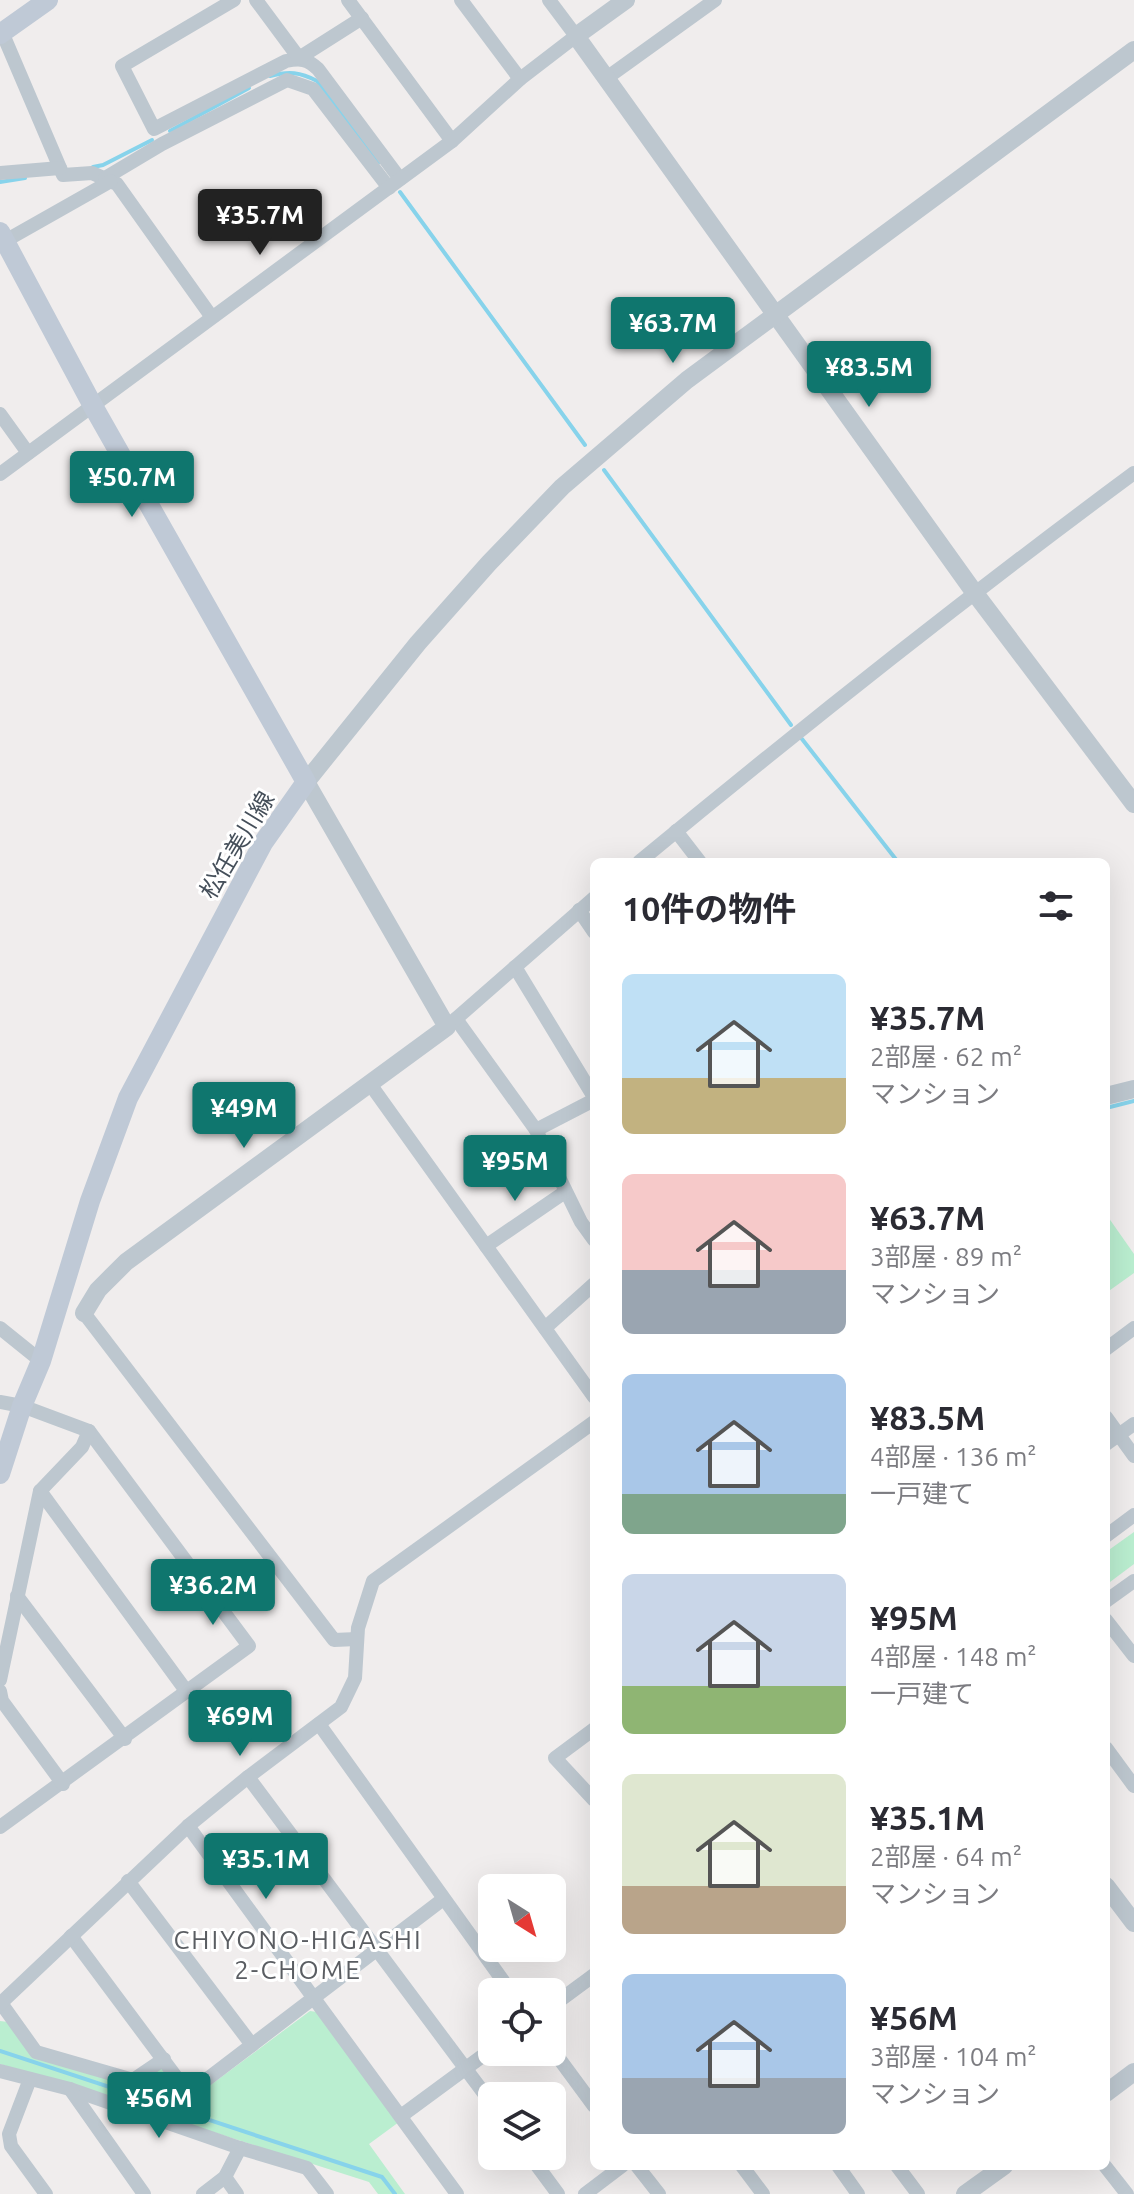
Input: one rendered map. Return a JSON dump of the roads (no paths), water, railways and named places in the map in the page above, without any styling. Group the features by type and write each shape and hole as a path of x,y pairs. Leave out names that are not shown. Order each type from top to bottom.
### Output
{"main road":[{"path":"1,33 48,0"},
{"name":"松任美川線","path":"0,1474 22,1406 41,1361 90,1201 128,1098 263,843 306,782 93,406 3,236"}],"street":[{"path":"162,144 122,66 234,0"},
{"path":"256,0 299,58 318,69 394,183"},
{"path":"348,0 452,141"},
{"path":"461,0 520,79"},
{"path":"549,0 608,77 974,592 1134,804"},
{"path":"0,474 452,141 520,79 626,0"},
{"path":"608,77 715,0"},
{"path":"154,129 286,61 299,58 362,18"},
{"path":"1,33 63,175 92,173 117,184 211,316"},
{"path":"587,1218 565,1192 536,1130 451,1023 306,782 418,643 562,487 687,380 1134,50"},
{"path":"3,236 108,179 162,144 287,80 313,89 394,183"},
{"path":"0,173 60,168"},
{"path":"0,414 28,453"},
{"path":"644,858 790,736 974,592 1134,473"},
{"path":"676,831 697,858"},
{"path":"357,1639 334,1640 84,1313 98,1290 126,1262 451,1023 590,901"},
{"path":"579,910 590,926"},
{"path":"515,967 590,1090"},
{"path":"370,1084 590,1391"},
{"path":"1110,1095 1134,1089"},
{"path":"536,1130 590,1099"},
{"path":"486,1246 565,1192"},
{"path":"545,1328 590,1288"},
{"path":"0,1328 41,1361"},
{"path":"1110,1346 1134,1328"},
{"path":"0,1402 22,1406 89,1431 249,1646 0,1827"},
{"path":"1110,1423 1134,1456"},
{"path":"1110,1441 1134,1424"},
{"path":"164,2059 133,2080 36,2052 0,2003 188,1826 341,1707 355,1678 357,1639 373,1581 590,1425"},
{"path":"0,1680 40,1491 82,1447 89,1431"},
{"path":"40,1491 187,1692"},
{"path":"1110,1533 1134,1515"},
{"path":"1110,1598 1134,1581"},
{"path":"17,1596 125,1739"},
{"path":"1110,1625 1134,1656"},
{"path":"0,1691 2,1701 63,1784"},
{"path":"319,1724 500,1978"},
{"path":"590,1732 555,1758 590,1796"},
{"path":"1110,1753 1134,1786"},
{"path":"248,1777 478,2085"},
{"path":"188,1826 457,2194"},
{"path":"128,1881 252,2045"},
{"path":"1110,1891 1134,1923"},
{"path":"71,1936 182,2085 202,2083 442,1900"},
{"path":"566,1996 590,1978"},
{"path":"401,2116 478,2059"},
{"path":"565,2066 590,2101"},
{"path":"0,2071 70,2089 307,2168 327,2194"},
{"path":"1110,2090 1134,2072"},
{"path":"30,2079 9,2134 11,2146 46,2194"},
{"path":"70,2089 144,2194"},
{"path":"203,2194 225,2177 240,2148"},
{"path":"540,2170 558,2194"},
{"path":"585,2194 617,2170"},
{"path":"640,2170 659,2194"},
{"path":"745,2170 763,2194"},
{"path":"841,2170 858,2194"},
{"path":"900,2170 918,2194"},
{"path":"965,2194 998,2170"},
{"path":"1108,2170 1126,2194 1134,2187"},
{"path":"225,2177 237,2194"}],"waterway":[{"path":"270,76 294,73 317,81 379,162"},
{"path":"170,131 249,88"},
{"path":"93,167 152,140"},
{"path":"0,182 25,178"},
{"path":"400,192 585,445"},
{"path":"604,470 791,725"},
{"path":"802,739 895,858"},
{"path":"1110,1107 1134,1101"},
{"path":"0,2051 382,2177 395,2194"}],"district":[{"name":"CHIYONO-HIGASHI 2-CHOME","path":"298,1954"}]}
